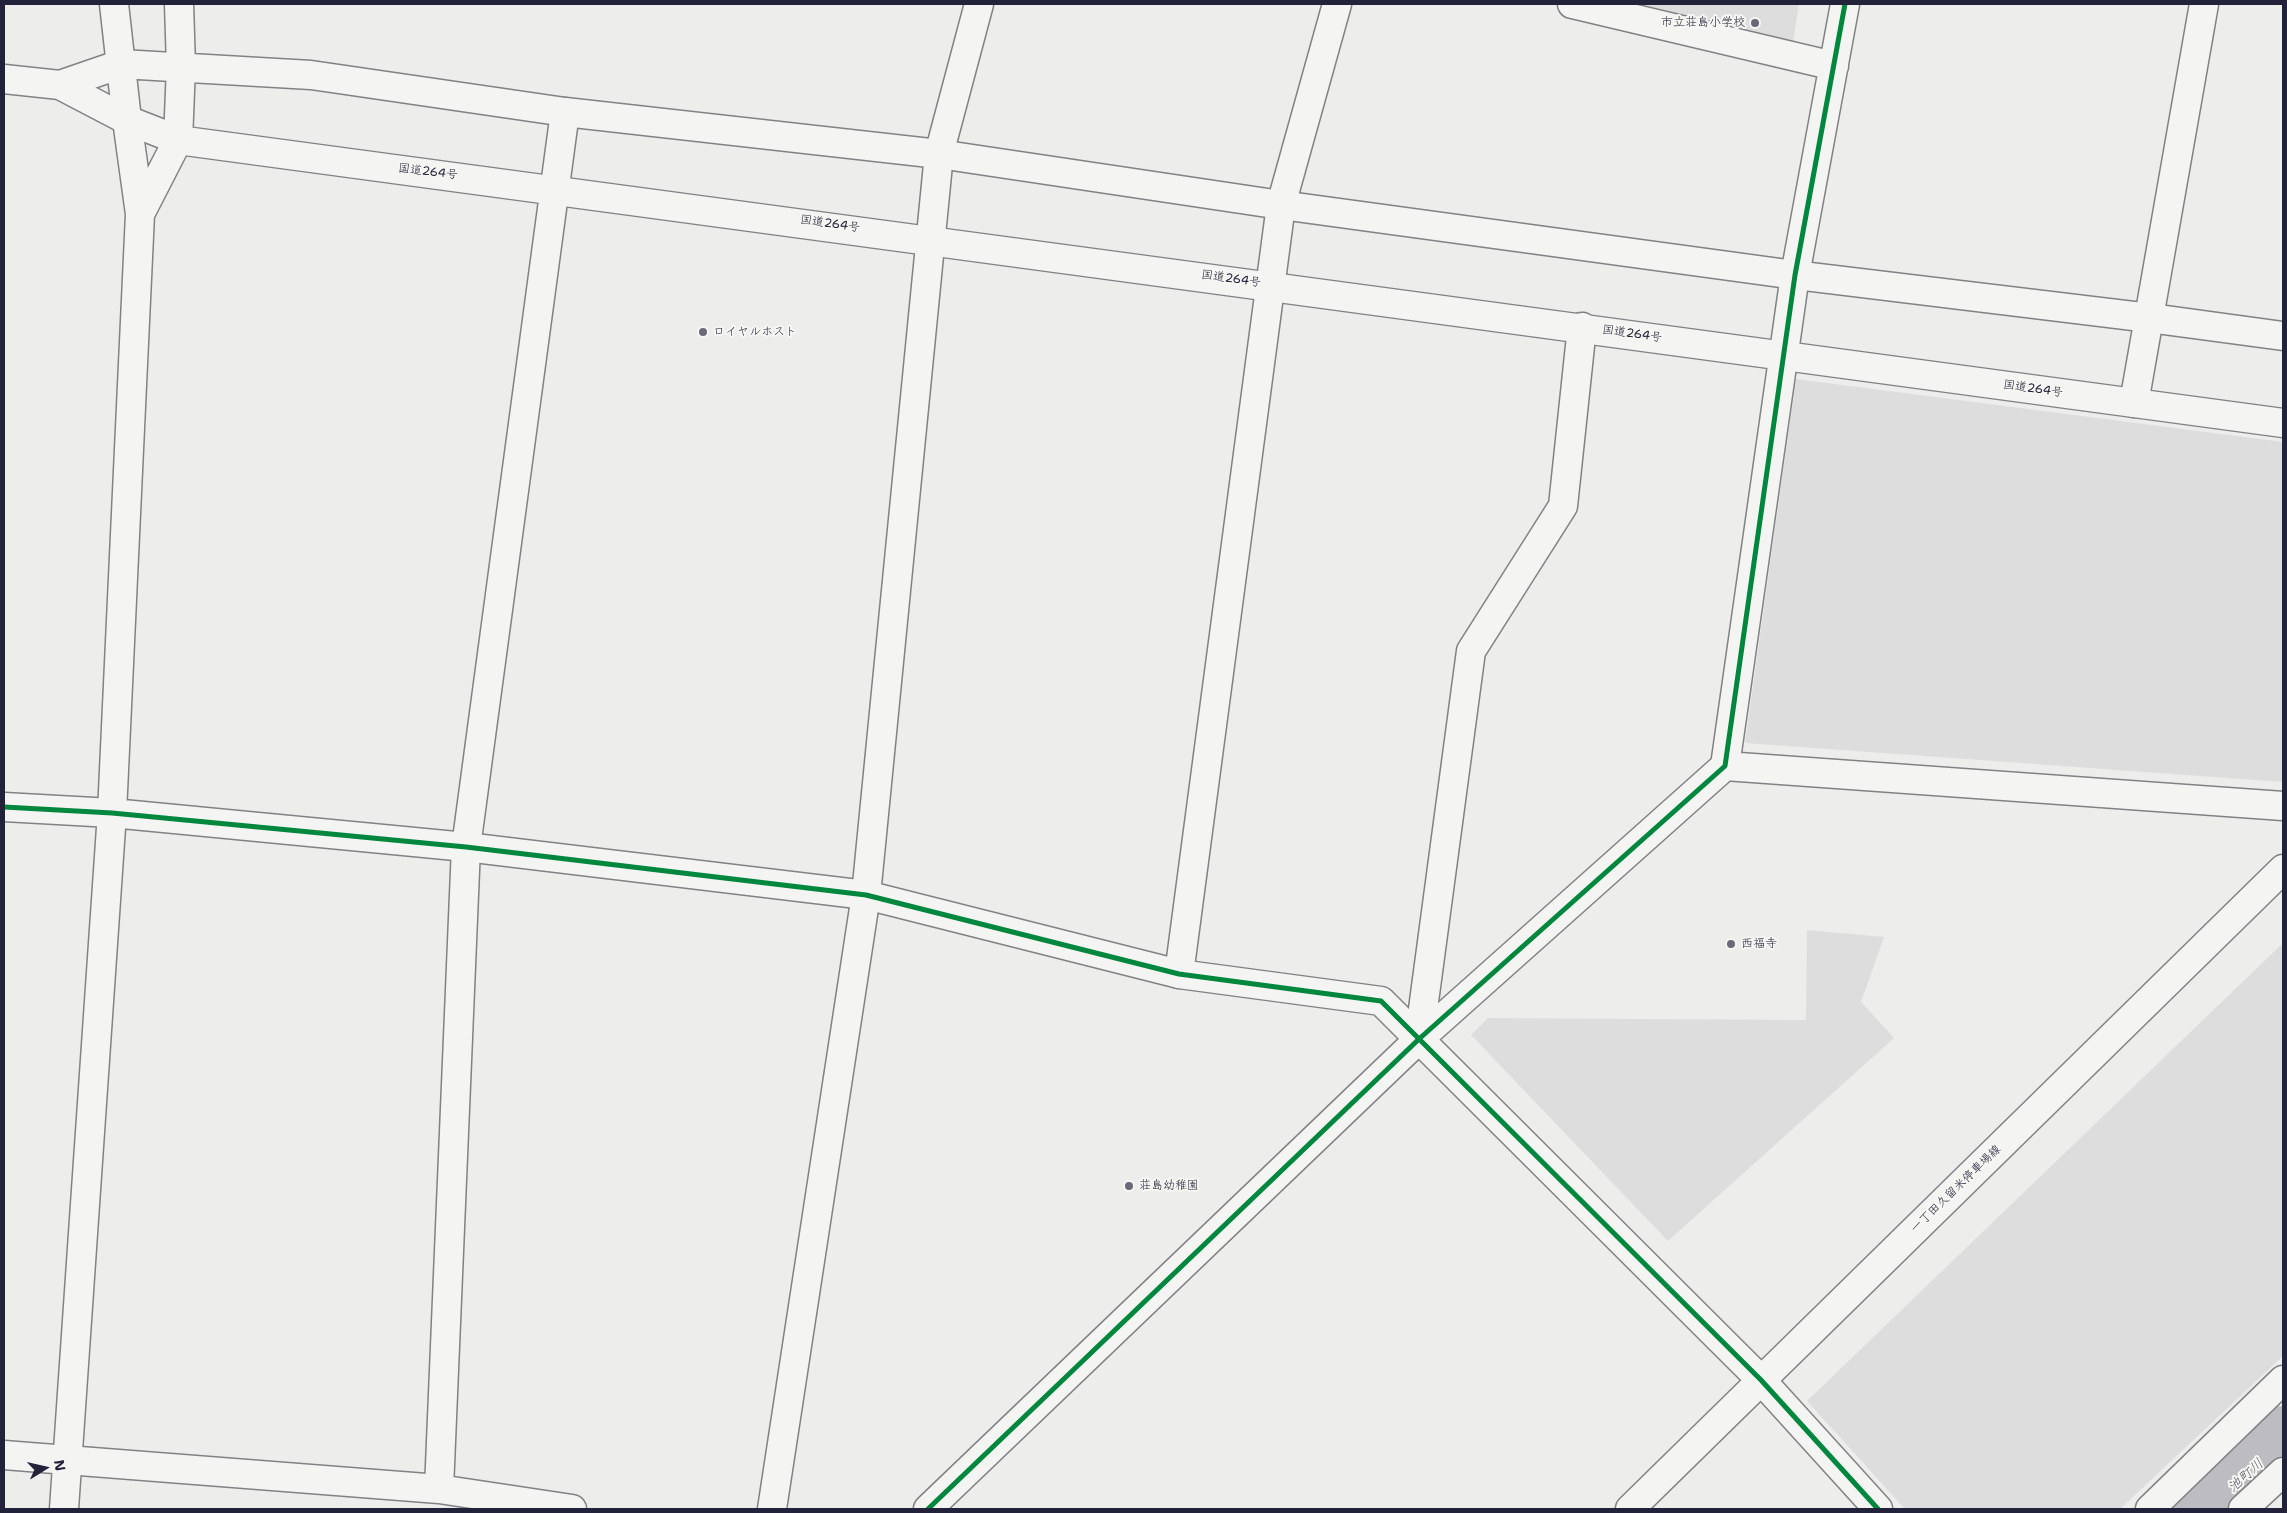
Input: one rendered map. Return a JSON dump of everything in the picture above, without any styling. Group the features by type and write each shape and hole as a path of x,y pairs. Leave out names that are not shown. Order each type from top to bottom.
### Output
{"main road":[{"path":"64,1509 112,813 140,214 114,4"},
{"path":"140,214 178,140 182,68 179,4"},
{"path":"772,1509 866,895 939,154 979,4"},
{"path":"1179,974 1281,205 1337,4"},
{"path":"1572,4 1834,66"},
{"path":"928,1509 1419,1039 1725,766 1796,275 1845,4"},
{"path":"2134,402 2204,4"},
{"path":"4,79 60,85 121,64 311,75 564,112 939,154 1281,205 1796,275 2283,336"},
{"name":"国道264号","path":"60,85 127,120 178,140 931,237 2283,423"},
{"path":"439,1489 466,847 564,112"},
{"path":"1419,1039 1471,651 1563,506 1582,327"},
{"path":"1725,766 2283,806"},
{"path":"4,807 112,813 466,847 866,895 1179,974 1381,1001 1761,1380 1878,1509"},
{"name":"一丁田久留米停車場線","path":"1630,1509 2283,869"},
{"path":"2150,1509 2283,1380"},
{"path":"4,1456 439,1489 572,1509"},
{"path":"2243,1509 2283,1472"}],"shaded area":[{"name":"市立荘島小学校","path":"1634,4 1799,4 1793,42"},
{"path":"1796,379 2283,442 2283,782 1745,743"},
{"path":"1807,930 1884,937 1861,1002 1894,1038 1668,1241 1471,1035 1488,1018 1806,1020"},
{"path":"2283,943 2283,1356 2120,1509 1905,1509 1807,1401"}],"waterway":[{"name":"池町川","path":"2209,1509 2283,1442"}],"cycle path":[{"path":"928,1509 1419,1039 1725,766 1795,275 1845,4"},
{"path":"4,807 112,813 466,847 866,895 1179,974 1381,1001 1761,1380 1878,1509"}],"place":[{"name":"市立荘島小学校","path":"1755,23"},
{"name":"ロイヤルホスト","path":"703,332"},
{"name":"西福寺","path":"1731,944"},
{"name":"荘島幼稚園","path":"1129,1186"}]}
